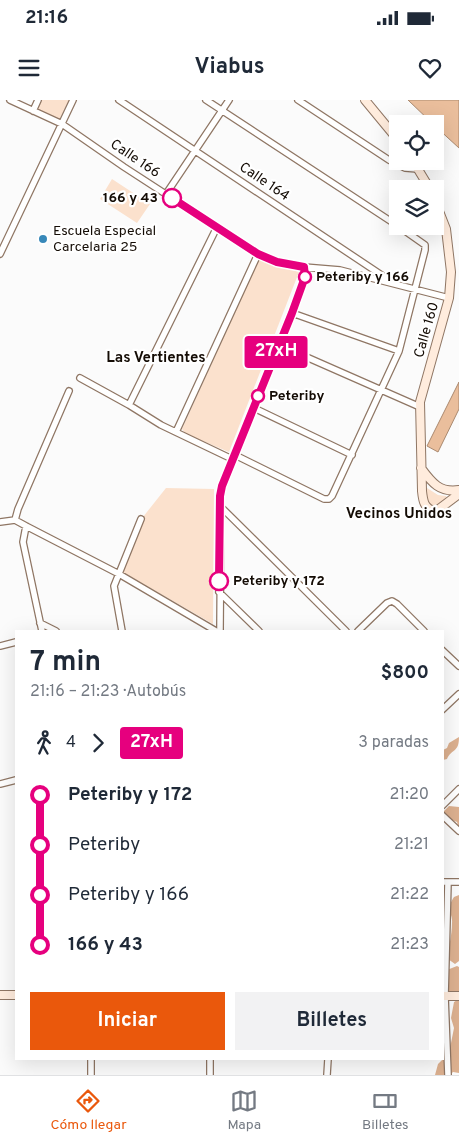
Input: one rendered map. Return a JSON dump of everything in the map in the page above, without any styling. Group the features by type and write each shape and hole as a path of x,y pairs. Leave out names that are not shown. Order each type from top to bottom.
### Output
{"main road":[{"path":"365,100 389,129"},
{"name":"Calle 160","path":"444,225 451,272 449,298 422,390 420,407 423,502 429,509 439,510 459,494"},
{"path":"421,468 432,483 440,489 459,490"},
{"path":"0,995 15,995"},
{"path":"444,996 459,996"}],"street":[{"name":"Calle 166","path":"10,100 62,124 258,254 277,262 304,267 340,270 449,298"},
{"path":"33,111 38,100"},
{"path":"0,254 73,100"},
{"name":"Calle 164","path":"119,100 396,285"},
{"path":"206,100 389,220"},
{"path":"166,194 228,100"},
{"path":"298,100 389,160"},
{"path":"129,405 217,227"},
{"path":"80,378 176,432 324,499 329,499 352,455 399,350 425,250 425,245 411,235"},
{"path":"176,432 258,254"},
{"path":"218,630 222,486 292,313 305,277 304,267"},
{"path":"292,313 399,350"},
{"path":"279,345 420,407"},
{"path":"15,520 69,391"},
{"path":"254,408 352,455"},
{"path":"221,507 345,630"},
{"path":"0,522 15,520 118,574 216,630"},
{"path":"122,630 114,586 141,520"},
{"path":"26,526 23,542 42,630"},
{"path":"219,592 258,630"},
{"path":"359,630 387,603 392,601 423,630"},
{"path":"40,622 54,630"},
{"path":"0,646 15,642"},
{"path":"444,652 459,666"},
{"path":"444,708 459,694"},
{"path":"0,784 15,780"},
{"path":"444,804 459,789"},
{"path":"444,817 459,832"},
{"path":"448,1075 444,996 445,882 459,882"},
{"path":"91,1060 91,1075"},
{"path":"210,1060 210,1075"},
{"path":"327,1075 328,1060"}],"shaded area":[{"path":"40,100 69,100 59,120 36,110"},
{"path":"408,100 459,100 459,148 444,134 444,115 424,115"},
{"path":"112,179 150,204 137,223 100,199"},
{"path":"259,259 299,272 229,452 186,434 182,429"},
{"path":"459,382 459,409 438,452 427,446"},
{"path":"166,488 214,489 213,624 119,570 139,522"},
{"path":"427,488 447,498 437,505 432,505 427,501"},
{"path":"459,737 457,748 444,760 444,750 449,743"},
{"path":"449,806 459,807 459,829 457,822 447,818 444,815 444,811"},
{"path":"459,895 459,961 455,964 448,959 452,923 449,909 454,897"},
{"path":"459,967 459,994 449,993 446,988 447,970"},
{"path":"459,999 459,1073 435,1075 438,1064 449,1053 454,1028 451,1018 454,1002"}],"bus line":[{"name":"27xH","path":"172,198 258,254 277,262 304,267 305,277 292,313 222,486 220,496 219,581"}],"place":[{"name":"166 y 43","path":"172,198"},
{"name":"Escuela Especial Carcelaria 25","path":"43,239"},
{"name":"Peteriby y 166","path":"305,277"},
{"name":"Peteriby","path":"258,396"},
{"name":"Peteriby y 172","path":"219,581"}],"district":[{"name":"Las Vertientes","path":"156,358"},
{"name":"Vecinos Unidos","path":"399,514"}]}
